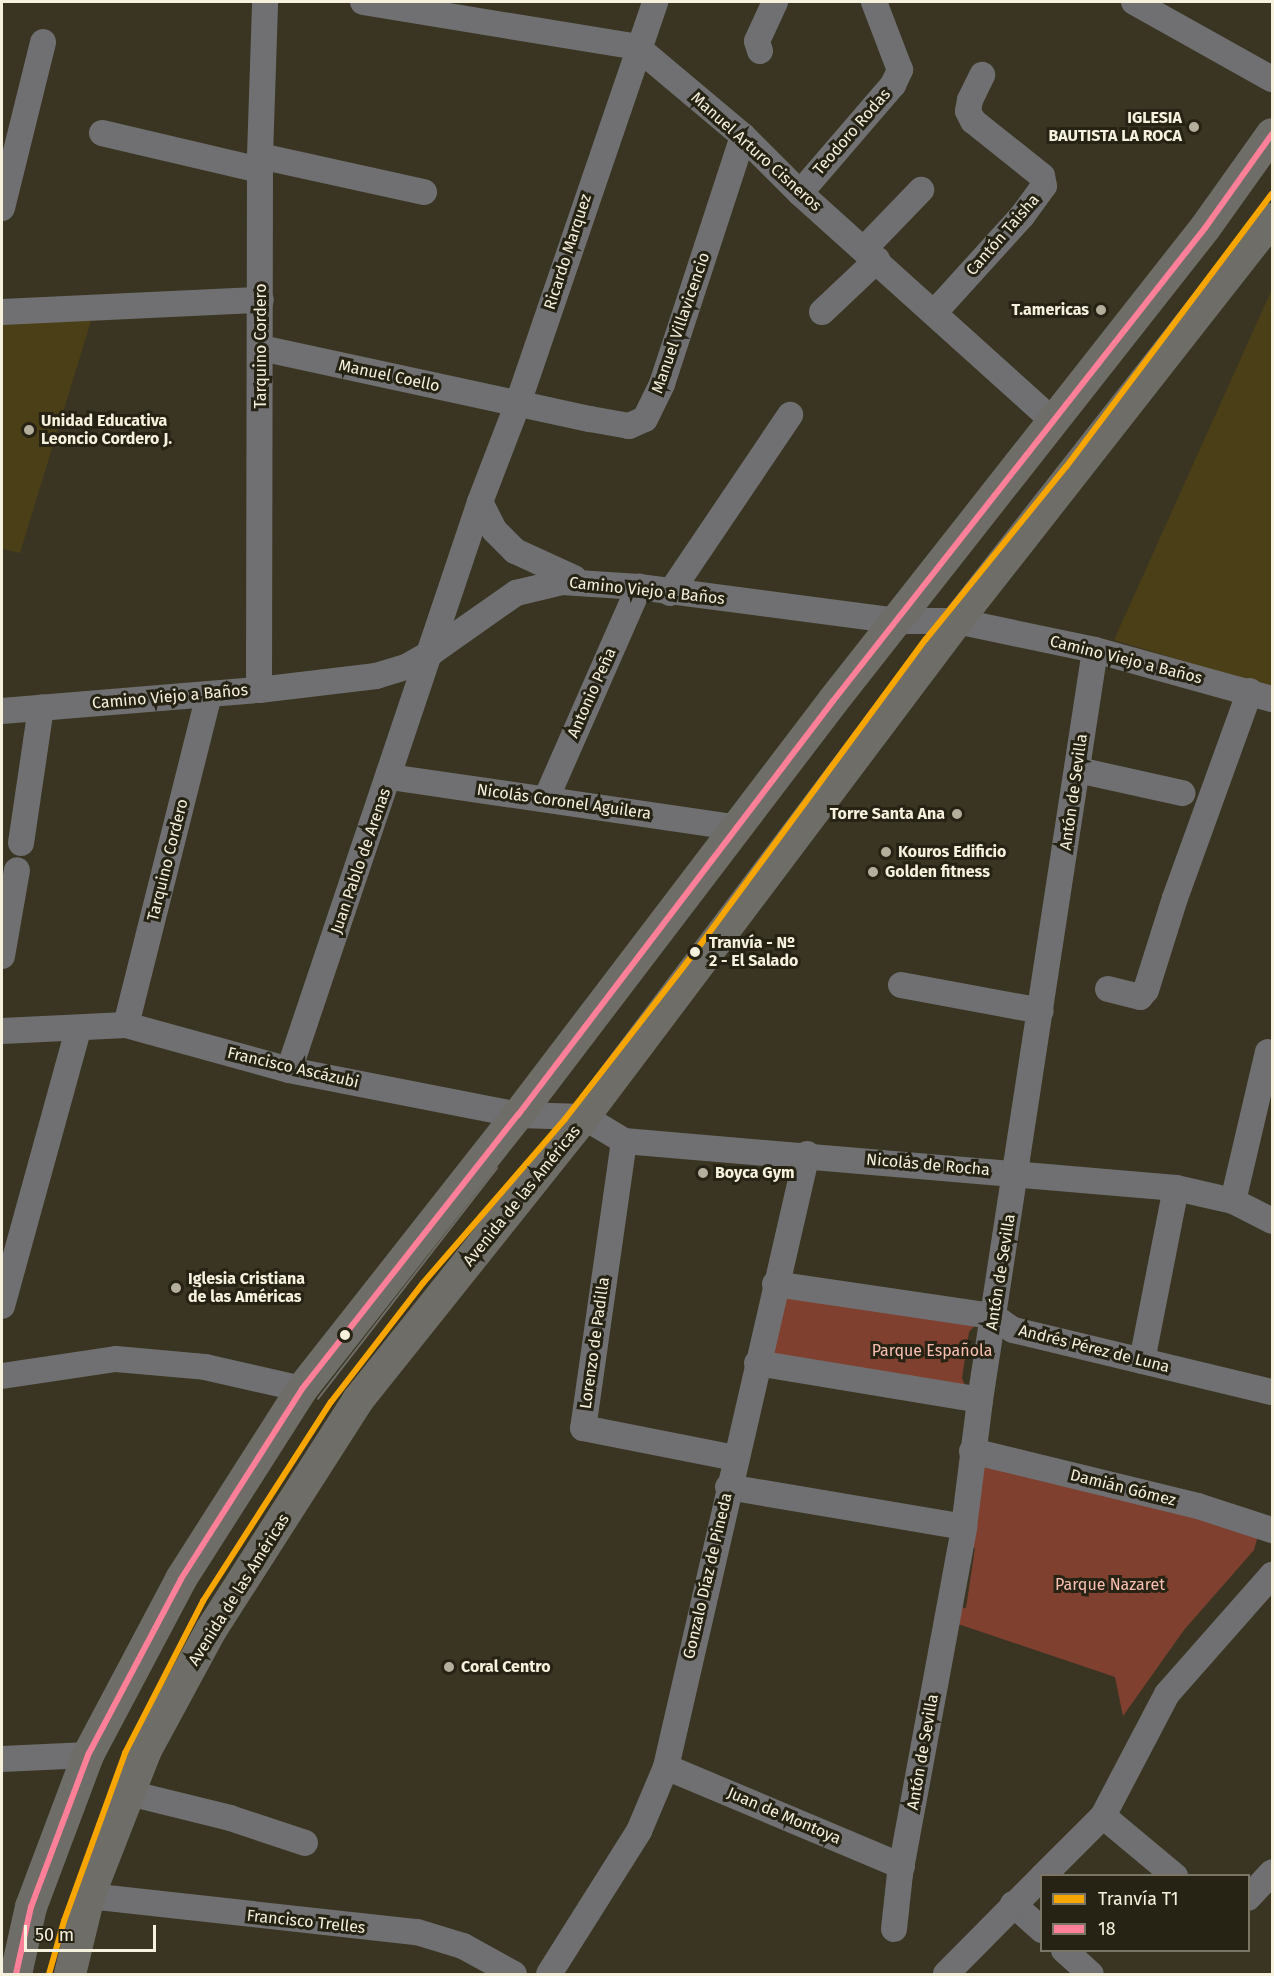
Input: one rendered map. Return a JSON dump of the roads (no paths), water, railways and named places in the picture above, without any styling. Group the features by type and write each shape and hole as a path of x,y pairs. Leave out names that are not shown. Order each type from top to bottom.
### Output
{"main road":[{"path":"16,1974 31,1907 88,1755 181,1579 302,1389 518,1115 1052,420 1205,228 1272,134"},
{"path":"1205,228 1268,236"},
{"name":"Avenida de las Américas","path":"70,1974 89,1896 145,1752 211,1630 358,1400 584,1117 957,621 1268,236"}],"street":[{"name":"Tarquino Cordero","path":"259,690 260,163 265,2"},
{"name":"Manuel Arturo Cisneros","path":"363,2 467,9 637,47 743,136 800,193 871,254 1052,420"},
{"name":"Ricardo Marquez","path":"432,652 480,502 518,403 637,47 655,2"},
{"path":"760,51 757,41 776,2"},
{"name":"Teodoro Rodas","path":"800,193 893,85 900,70 874,2"},
{"path":"1134,2 1272,79"},
{"path":"2,208 43,42"},
{"name":"Cantón Taisha","path":"934,313 1022,216 1044,186 1042,176 973,121 968,111 970,100 982,75"},
{"path":"102,134 424,192"},
{"name":"Manuel Villavicencio","path":"518,403 629,426 645,419 662,384 743,136"},
{"path":"822,312 921,190"},
{"path":"2,312 261,300"},
{"name":"Manuel Coello","path":"261,348 518,403"},
{"path":"670,593 790,415"},
{"path":"480,502 494,530 515,551 584,582"},
{"name":"Camino Viejo a Baños","path":"2,711 259,690 376,676 408,666 432,652 516,593 548,583 584,582 639,587 670,593 898,621 957,621 1095,650 1261,695"},
{"name":"Antonio Peña","path":"546,799 639,587"},
{"name":"Antón de Sevilla","path":"894,1929 902,1866 964,1527 972,1451 1017,1173 1095,650"},
{"name":"Juan Pablo de Arenas","path":"290,1070 432,652"},
{"name":"Tarquino Cordero","path":"126,1025 210,694"},
{"path":"1108,990 1140,997 1146,990 1178,888 1261,695"},
{"path":"21,843 41,707"},
{"path":"1078,770 1182,793"},
{"name":"Nicolás Coronel Aguilera","path":"390,777 738,828"},
{"path":"2,956 16,870"},
{"path":"901,985 1041,1011"},
{"name":"Francisco Ascázubi","path":"2,1031 126,1025 290,1070 518,1115 584,1117"},
{"path":"2,1306 78,1029"},
{"path":"1233,1201 1268,1052"},
{"name":"Nicolás de Rocha","path":"584,1117 624,1141 807,1154 1176,1188 1233,1201 1272,1221"},
{"name":"Lorenzo de Padilla","path":"624,1141 583,1428 735,1458"},
{"name":"Gonzalo Díaz de Pineda","path":"549,1974 639,1831 666,1767 728,1487 807,1154"},
{"path":"1142,1361 1176,1188"},
{"name":"Andrés Pérez de Luna","path":"775,1284 993,1316 1013,1330 1142,1361 1272,1388"},
{"path":"2,1376 116,1359 205,1367 302,1389"},
{"path":"757,1363 980,1400"},
{"name":"Damián Gómez","path":"972,1451 1198,1506 1272,1530"},
{"path":"728,1487 964,1527"},
{"path":"1044,1874 1103,1816 1167,1694 1272,1575"},
{"path":"2,1759 88,1755"},
{"name":"Juan de Montoya","path":"666,1767 902,1866"},
{"path":"129,1793 230,1818 305,1843"},
{"path":"1103,1816 1174,1874"},
{"path":"1250,1896 1272,1872"},
{"path":"946,1974 1040,1878"},
{"name":"Francisco Trelles","path":"89,1896 417,1932 463,1946 514,1974"},
{"path":"1013,1904 1040,1929"},
{"path":"1066,1952 1090,1974"}],"tram line":[{"name":"T1","path":"49,1974 64,1921 125,1753 203,1601 331,1402 423,1283 565,1119 695,952 926,639 1066,467 1272,194"},
{"path":"318,1399 497,1168"}],"place":[{"name":"IGLESIA BAUTISTA LA ROCA","path":"1194,127"},
{"name":"T.americas","path":"1101,310"},
{"name":"Unidad Educativa Leoncio Cordero J.","path":"29,430"},
{"name":"Torre Santa Ana","path":"957,814"},
{"name":"Kouros Edificio","path":"886,852"},
{"name":"Golden fitness","path":"873,872"},
{"name":"Tranvía - Nº 2 - El Salado","path":"695,952"},
{"name":"Boyca Gym","path":"703,1173"},
{"name":"Iglesia Cristiana de las Américas","path":"176,1288"},
{"name":"Coral Centro","path":"449,1667"}],"park label":[{"name":"Parque Española","path":"932,1351"},
{"name":"Parque Nazaret","path":"1110,1585"}]}
